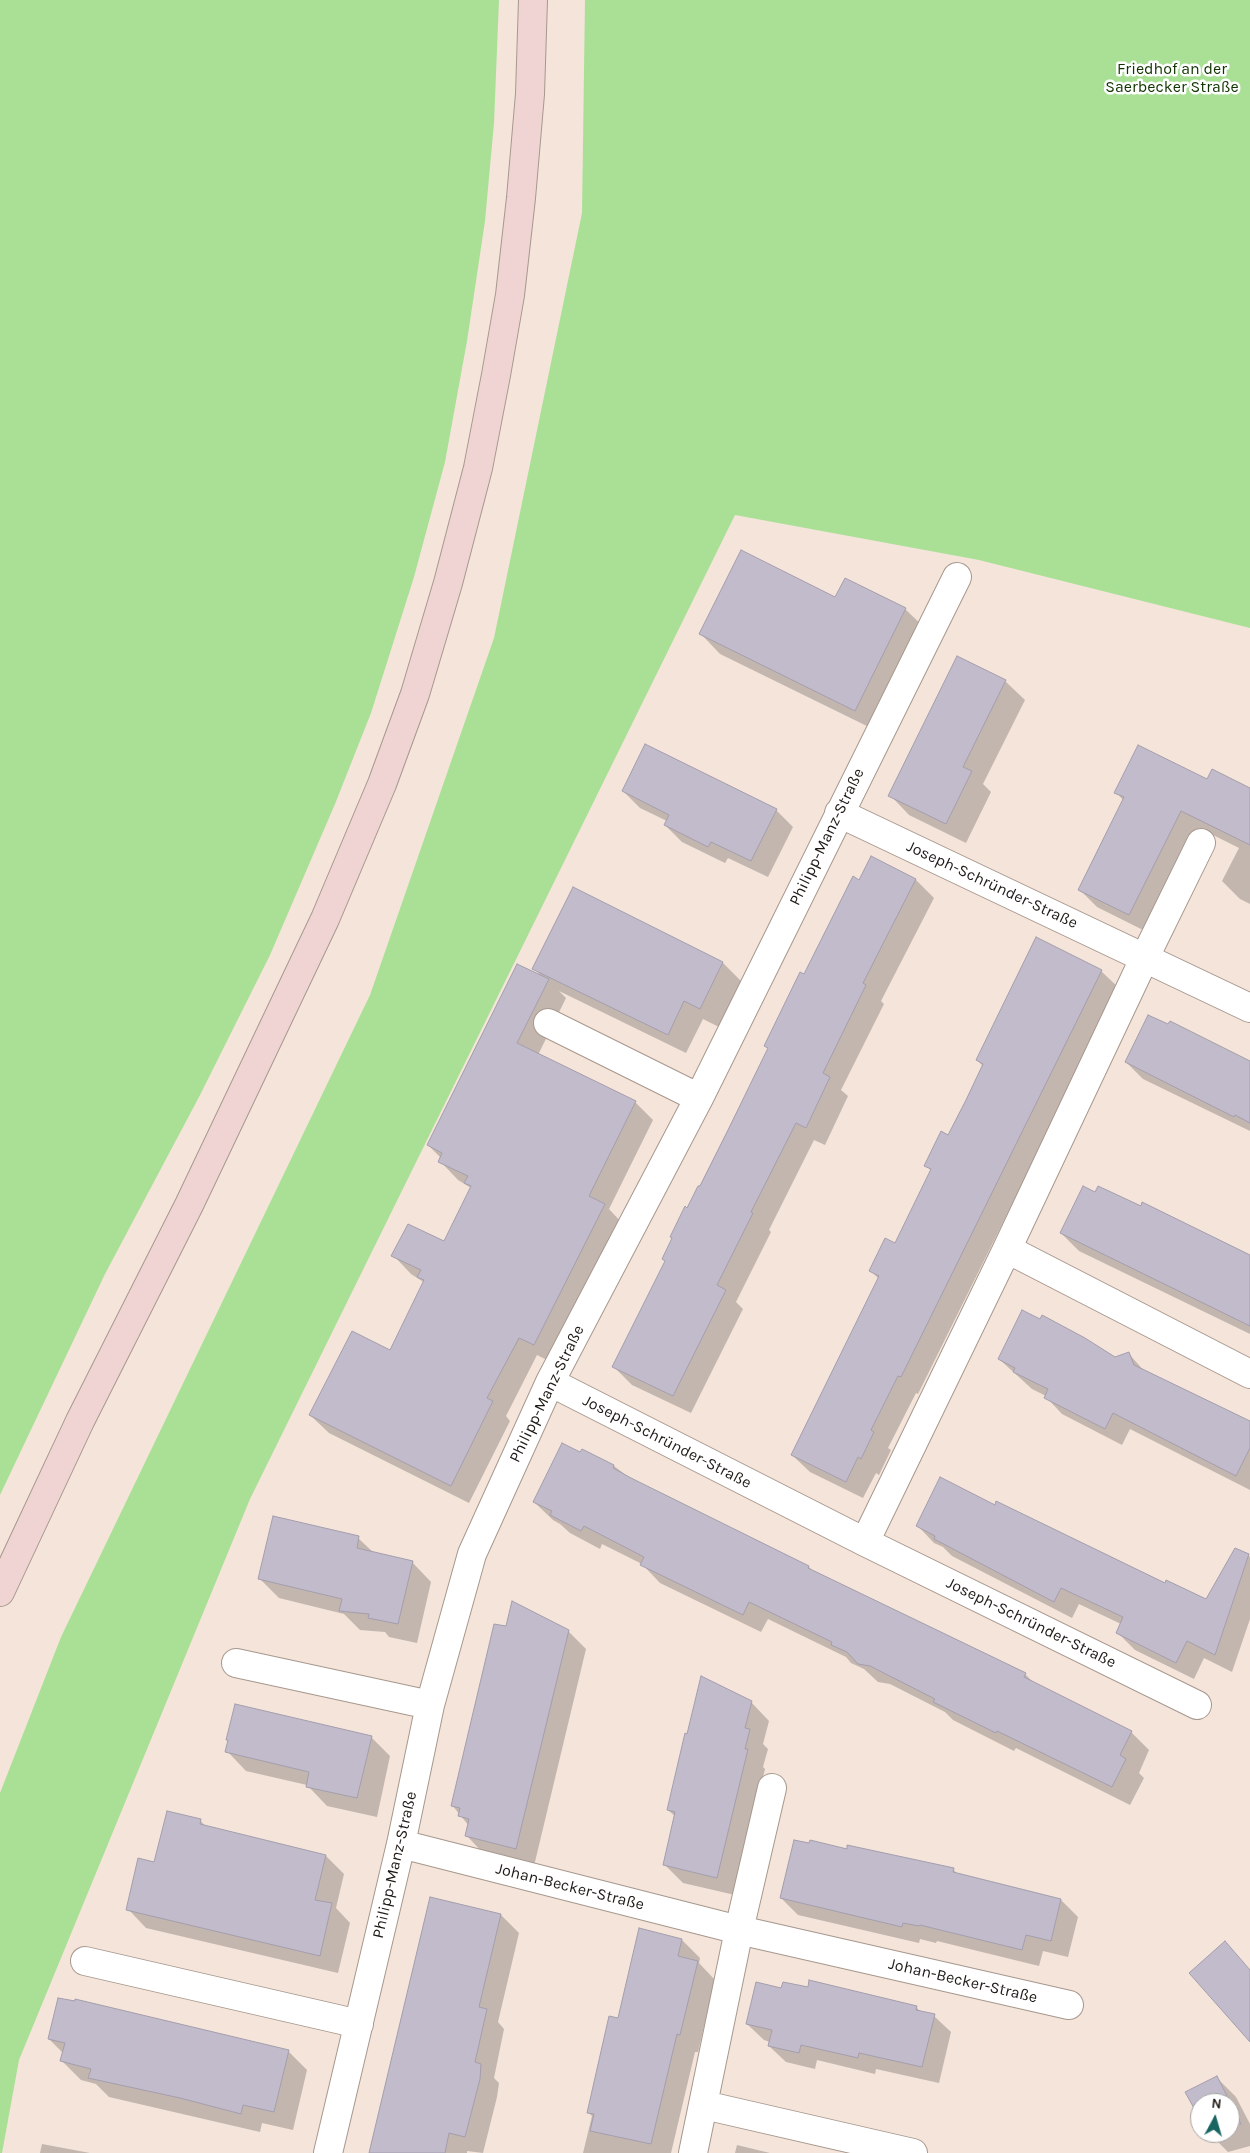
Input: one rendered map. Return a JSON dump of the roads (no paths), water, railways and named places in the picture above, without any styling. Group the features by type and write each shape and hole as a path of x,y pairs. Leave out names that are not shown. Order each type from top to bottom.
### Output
{"main road":[{"path":"0,1592 80,1421 202,1178 326,919 382,784 414,694 451,574 478,468 510,295 530,94 533,0"}],"street":[{"name":"Philipp-Manz-Straße","path":"328,2153 401,1844 430,1705 472,1554 550,1382 699,1098 957,577"},
{"name":"Joseph-Schründer-Straße","path":"839,813 1250,1008"},
{"path":"865,1542 1007,1249 1144,957 1201,843"},
{"path":"548,1023 699,1098"},
{"path":"1007,1249 1250,1374"},
{"name":"Joseph-Schründer-Straße","path":"550,1382 865,1542 1197,1705"},
{"path":"236,1663 430,1705"},
{"path":"693,2153 739,1930 772,1788"},
{"name":"Johan-Becker-Straße","path":"401,1844 739,1930 1070,2005"},
{"path":"85,1961 359,2024"},
{"path":"704,2105 913,2153"}],"park label":[{"name":"Friedhof an der Saerbecker Straße","path":"1172,78"}]}
